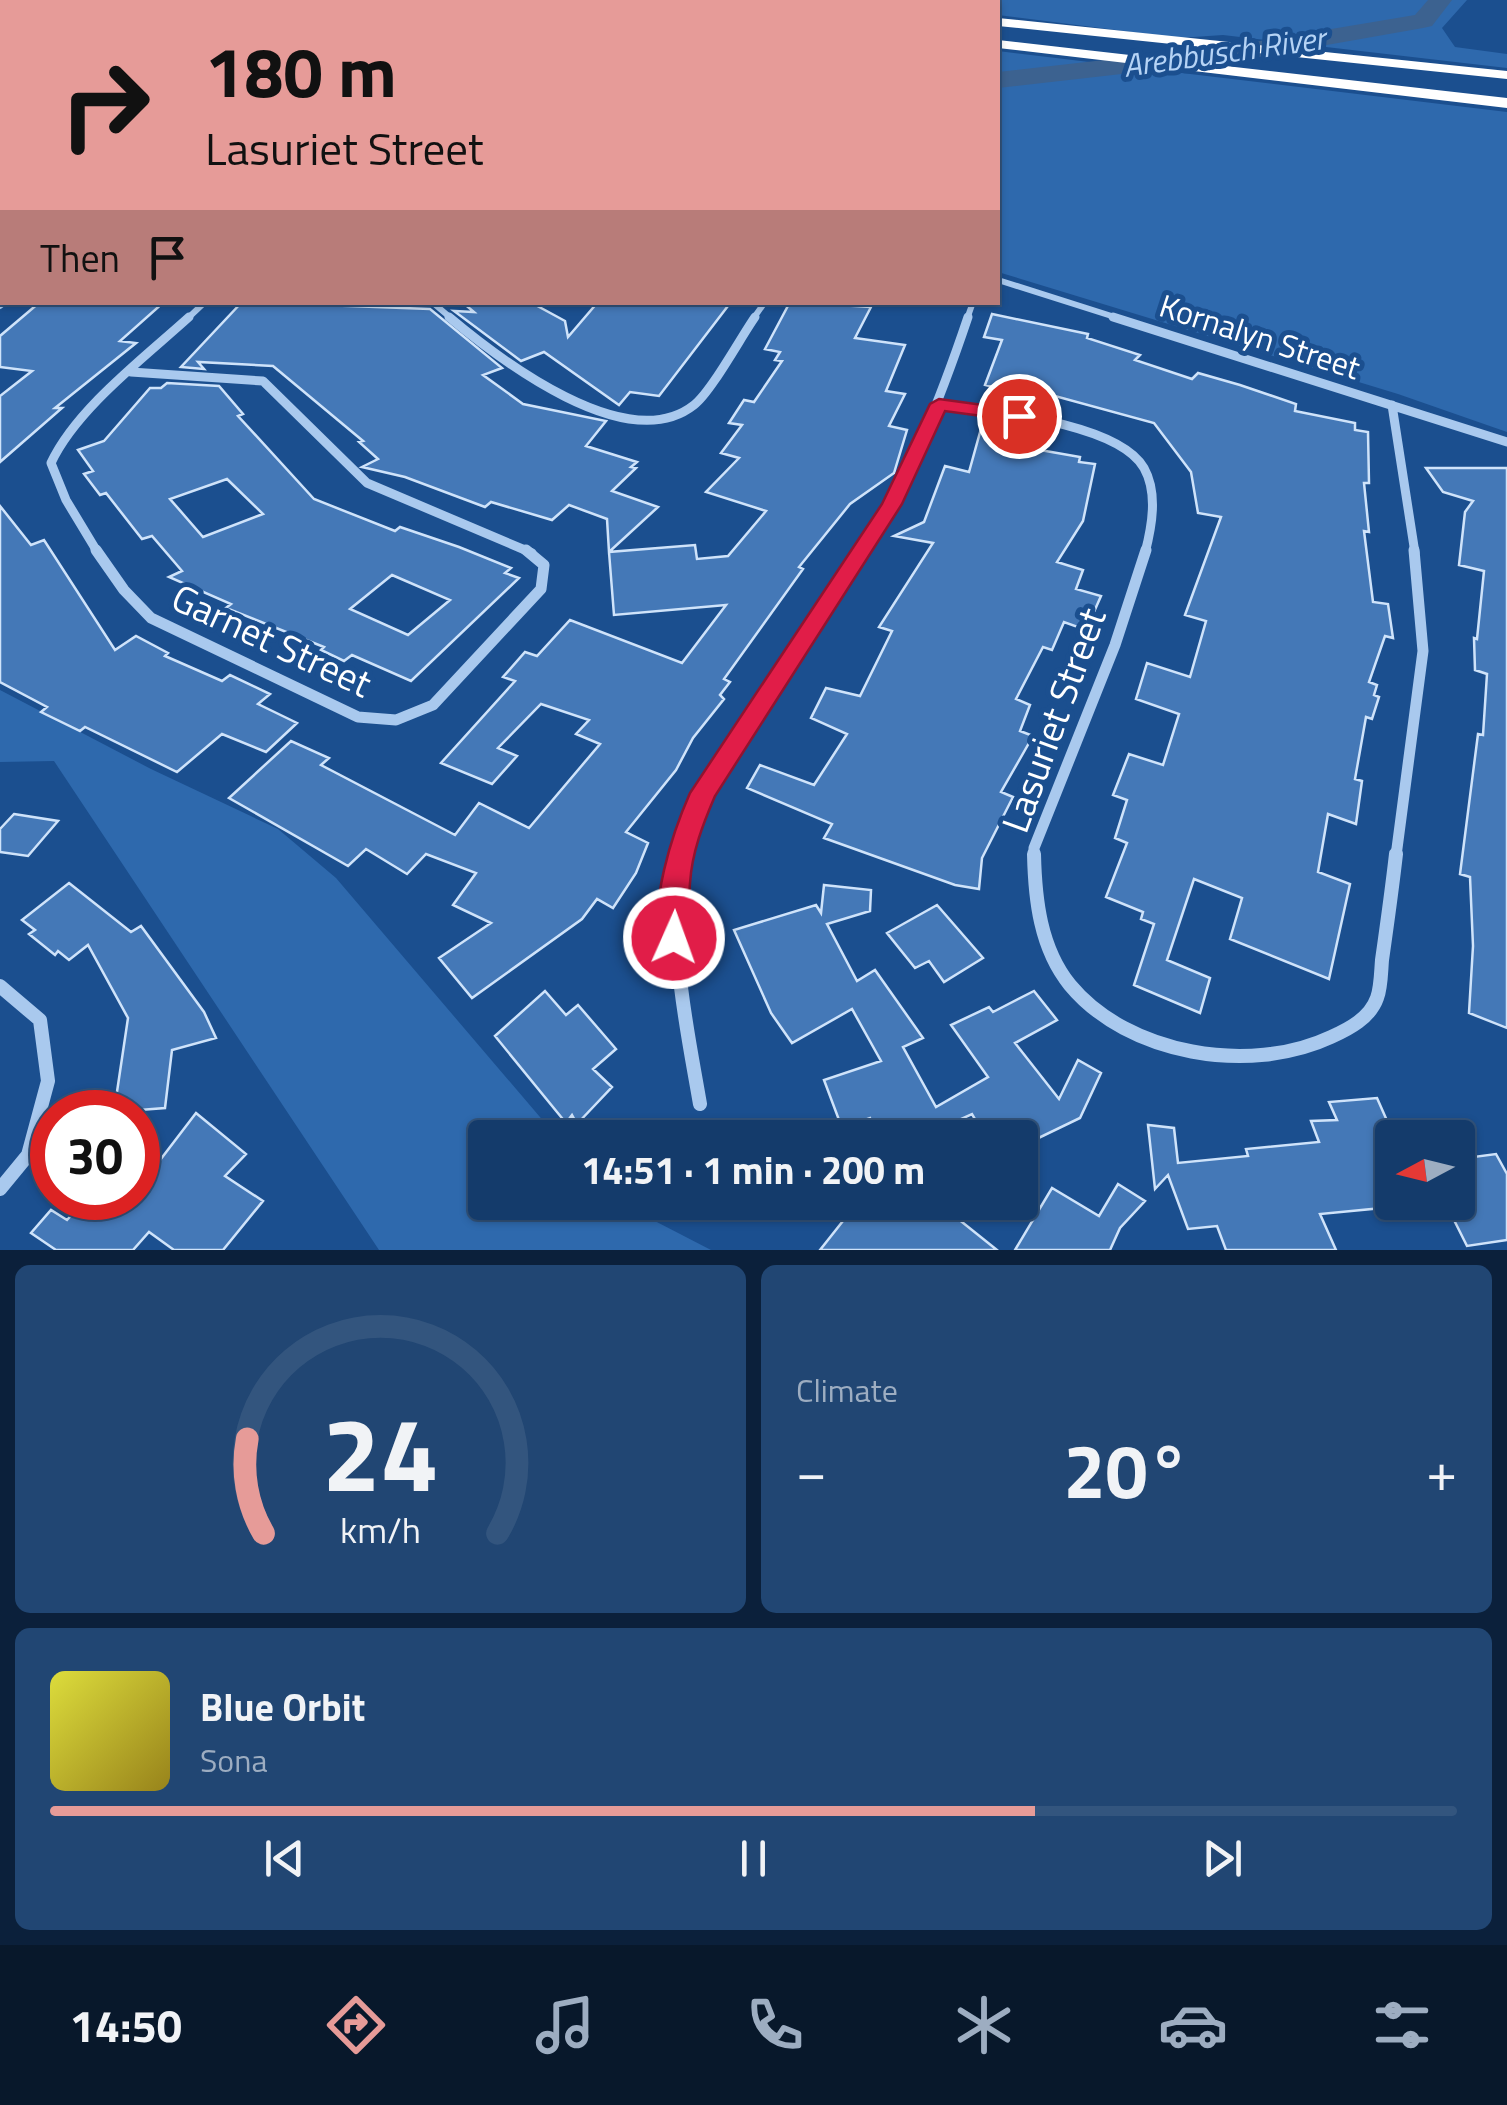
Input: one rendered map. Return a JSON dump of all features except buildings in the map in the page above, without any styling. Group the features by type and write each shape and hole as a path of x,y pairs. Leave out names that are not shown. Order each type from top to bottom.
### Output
{"highway":[{"path":"1000,22 1300,56 1507,74"},
{"path":"1000,44 1507,103"}],"street":[{"name":"Kornalyn Street","path":"1000,281 1507,442"},
{"name":"Garnet Street","path":"131,372 263,381 367,483 533,553 544,563 547,576 541,589 433,705 396,720 358,718 151,618 135,607 120,588 51,463 56,446 131,372 202,305"},
{"path":"436,305 533,382 610,412 650,420 682,414 695,405 763,305"},
{"path":"700,1104 674,938 676,880 686,834 703,793 892,504 939,404 972,305"},
{"name":"Lasuriet Street","path":"939,404 1058,425 1118,446 1137,458 1150,475 1152,504 1140,574 1034,848 1034,894 1045,942 1070,986 1108,1021 1152,1041 1200,1053 1252,1054 1312,1044 1354,1027 1377,1000 1423,652 1416,561 1392,405"},
{"path":"0,986 40,1020 48,1081 28,1155 0,1189"}],"shaded area":[{"path":"1000,0 1467,0 1442,28 1455,47 1507,54 1507,68 1223,35 1179,38 1000,15"},
{"path":"1000,51 1507,112 1507,432 1398,394 1000,273"},
{"path":"0,690 151,769 278,829 336,878 542,1120 468,1120 468,1220 653,1220 711,1250 379,1250 54,761 0,762"}],"waterway":[{"name":"Arebbusch River","path":"1000,80 1236,53 1423,21 1440,0"}],"route":[{"path":"674,938 676,880 686,834 703,793 892,504 939,404 1019,416"}]}
